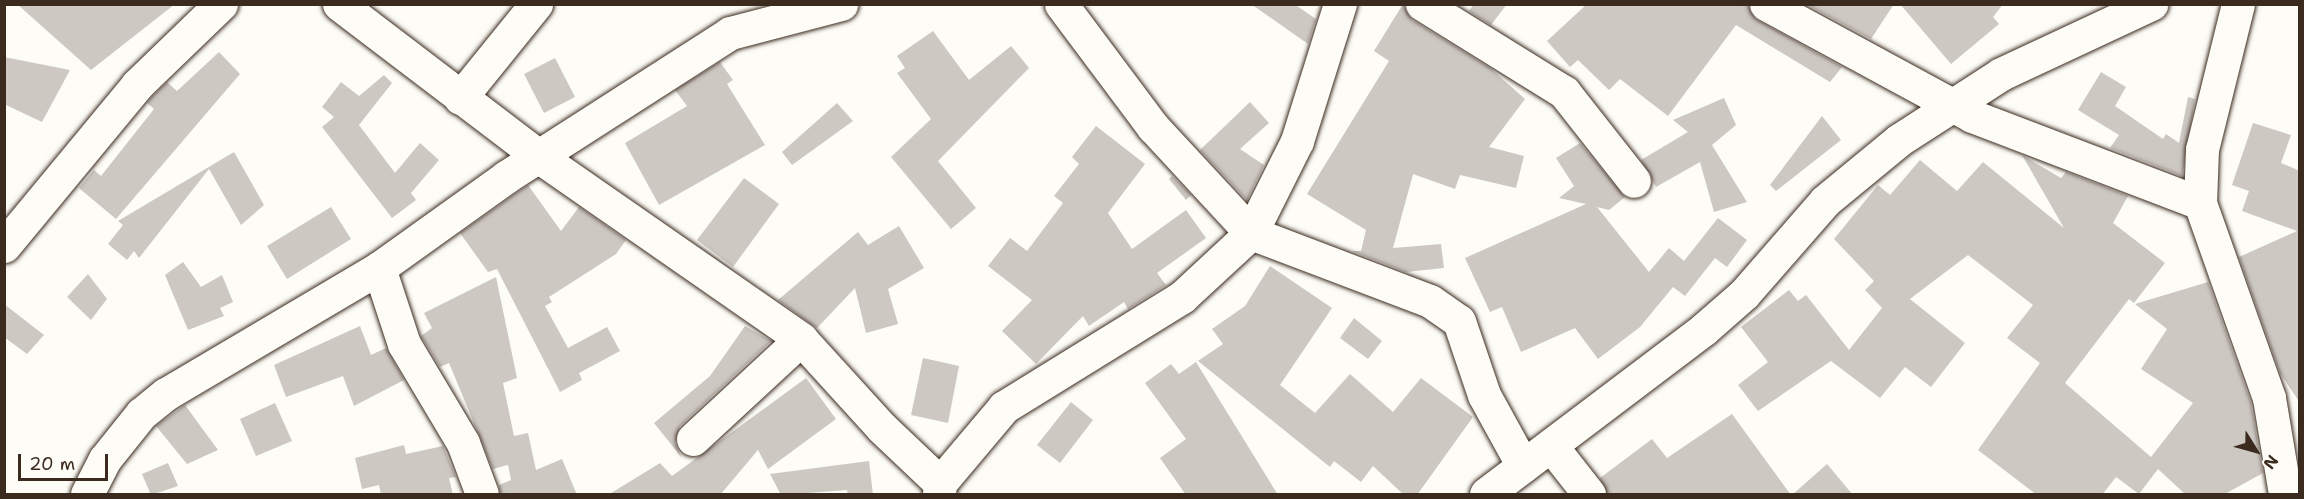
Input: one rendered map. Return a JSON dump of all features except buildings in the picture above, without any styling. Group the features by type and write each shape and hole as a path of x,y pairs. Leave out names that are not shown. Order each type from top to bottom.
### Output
{"street":[{"path":"4,246 137,85 221,4"},
{"path":"339,4 541,158 801,339 940,489 1004,407 1182,297 1251,233 1297,141 1340,4"},
{"path":"460,98 536,4"},
{"path":"87,495 119,441 166,394 379,268 506,177 541,158 730,33 841,4"},
{"path":"1061,4 1153,127 1251,233 1446,309 1459,321 1484,395 1523,466"},
{"path":"1422,4 1564,92 1634,181"},
{"path":"1766,4 1952,105 2200,203"},
{"path":"1486,495 1552,447 1744,294 1825,201 1952,105 2001,74 2151,4"},
{"path":"2238,4 2202,149 2200,203 2269,398 2285,495"},
{"path":"379,268 404,344 463,443 482,495"},
{"path":"693,439 801,339"},
{"path":"1552,447 1588,495"}]}
